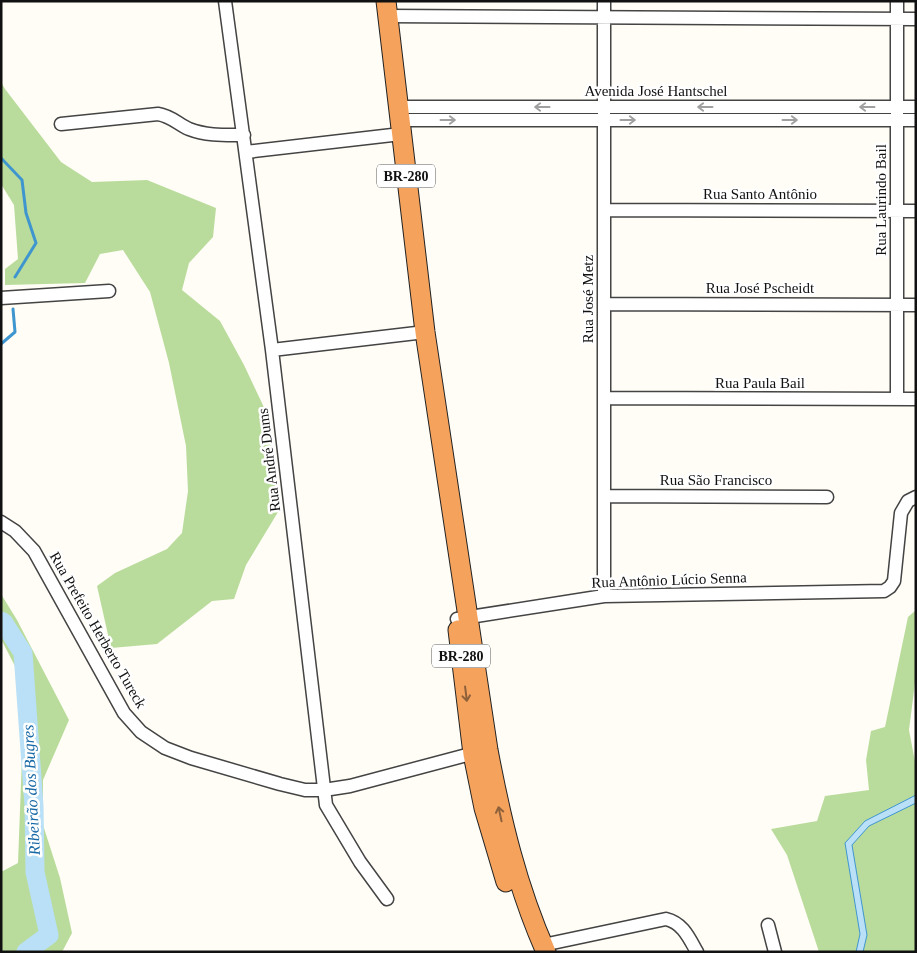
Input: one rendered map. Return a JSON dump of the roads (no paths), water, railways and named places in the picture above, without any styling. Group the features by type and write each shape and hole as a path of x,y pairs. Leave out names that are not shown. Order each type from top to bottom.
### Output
{"highway":[{"name":"BR-280","path":"386,8 425,332 481,752 484,808 497,856 515,907 542,950"}],"street":[{"name":"Rua André Dums","path":"225,1 272,350 326,805 360,862 387,899"},
{"name":"Rua José Metz","path":"604,1 604,596"},
{"name":"Rua Laurindo Bail","path":"897,1 897,399"},
{"path":"386,8 604,17 916,19"},
{"name":"Avenida José Hantschel","path":"399,120 604,107 916,107"},
{"path":"61,124 158,114 172,118 187,128 200,133 244,136"},
{"path":"246,152 399,120"},
{"name":"Avenida José Hantschel","path":"399,120 916,120"},
{"name":"Rua Santo Antônio","path":"604,210 916,211"},
{"path":"1,298 109,291"},
{"name":"Rua José Pscheidt","path":"604,304 916,305"},
{"path":"272,350 425,332"},
{"name":"Rua Paula Bail","path":"604,398 916,399"},
{"name":"Rua São Francisco","path":"604,496 827,497"},
{"name":"Rua Antônio Lúcio Senna","path":"463,619 604,596 884,591 894,581 900,513 908,501 916,497"},
{"name":"Rua Prefeito Herberto Tureck","path":"1,522 15,531 34,550 124,713 141,732 165,748 190,758 293,788 324,790 350,786 481,752"},
{"path":"542,950 666,919 674,921 684,930 697,952"},
{"path":"768,925 775,952"}],"water":[{"path":"916,795 916,803 869,826 852,845 867,935 863,952 856,952 860,934 845,843 865,821"}],"waterway":[{"path":"1,158 22,180 26,213 36,243 15,277"},
{"path":"1,344 15,332 13,309"},
{"name":"Ribeirão dos Bugres","path":"1,621 23,653 34,806 35,872 49,935 26,952"}]}
